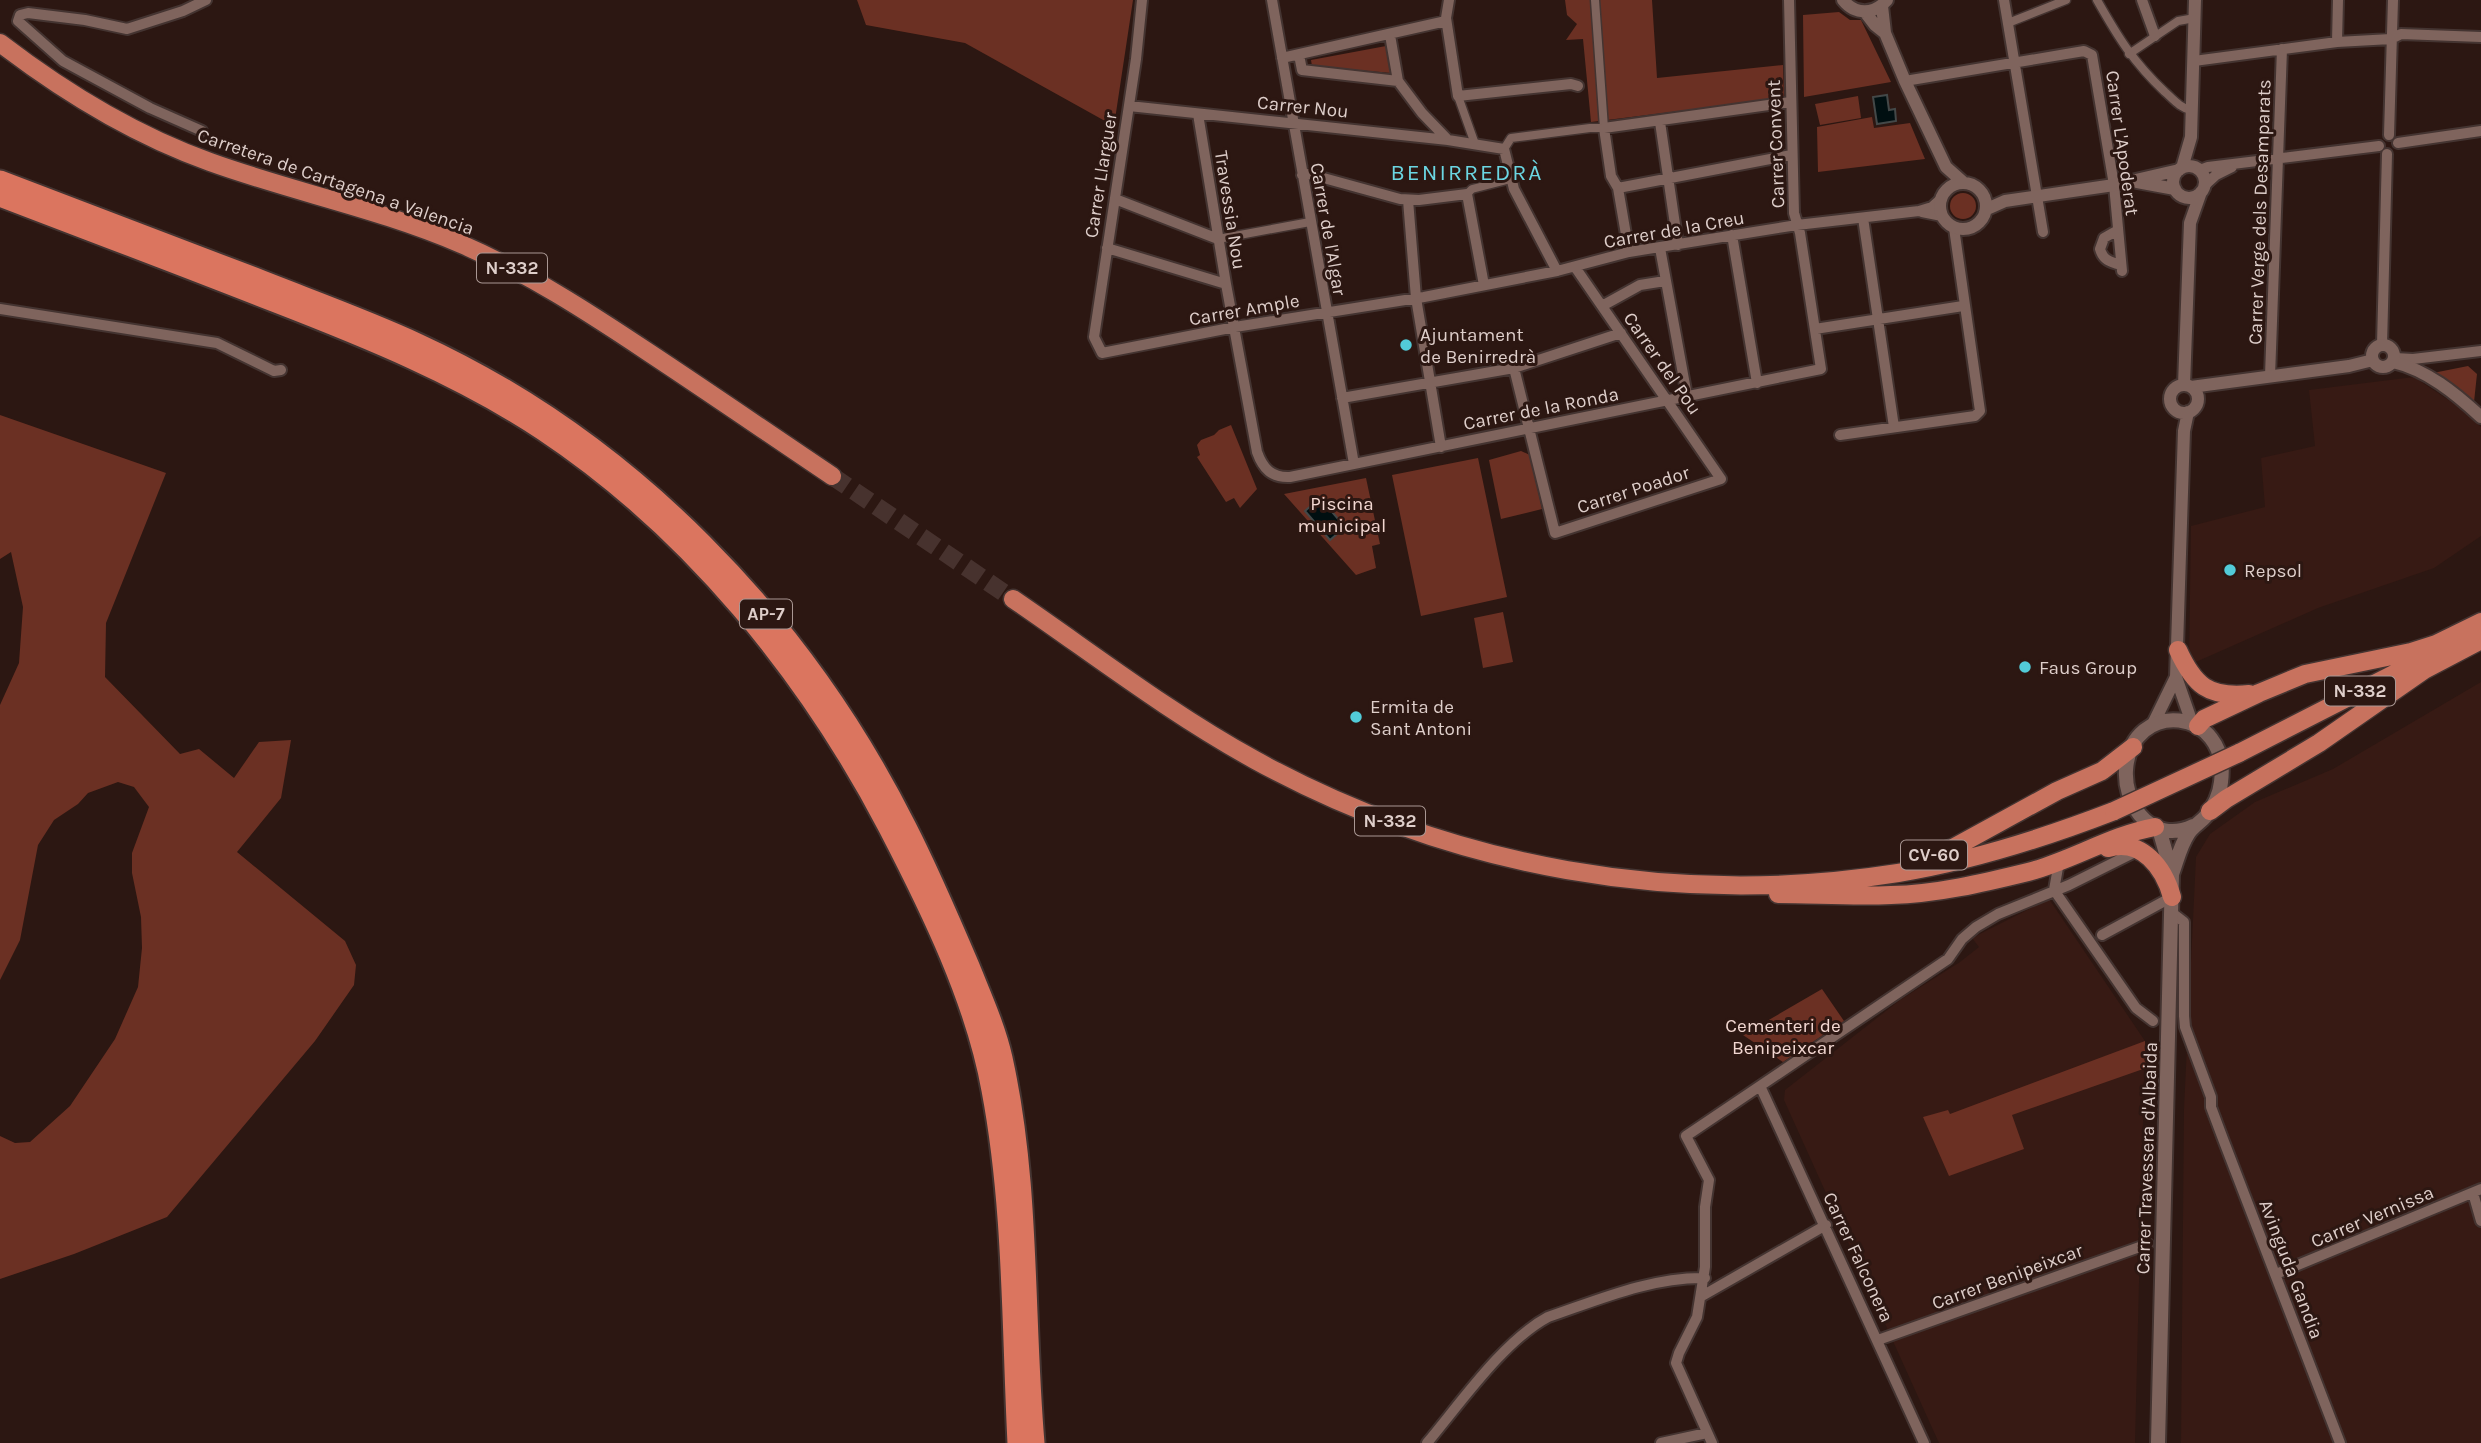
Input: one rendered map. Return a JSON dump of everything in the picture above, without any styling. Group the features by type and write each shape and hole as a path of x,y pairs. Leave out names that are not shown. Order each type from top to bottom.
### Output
{"highway":[{"name":"Carretera de Cartagena a Valencia","path":"0,43 62,88 131,127 209,162 428,230 519,271 596,317 832,476"},
{"path":"0,52 84,110 167,153 255,185 290,187"},
{"name":"AP-7","path":"0,180 355,316 419,343 514,394 596,447 675,514 788,640 839,708 890,793 927,866 957,935 986,1004 1002,1053 1014,1113 1024,1233 1035,1443"},
{"name":"AP-7","path":"0,197 356,334 463,384 540,429 616,486 662,527 713,579 763,636 858,770 934,926 980,1042 991,1089 1004,1188 1017,1443"},
{"name":"N-332","path":"1013,599 1206,730 1254,759 1322,793 1399,824 1485,853 1615,879 1709,886 1777,884 1898,873 1988,854 2033,841 2114,811 2239,753 2481,630"},
{"path":"2195,724 2259,692 2305,674 2423,648 2481,622"},
{"path":"2210,811 2319,743 2424,670 2481,640"},
{"path":"2178,650 2190,673 2217,694 2259,692"},
{"name":"CV-60","path":"1709,886 1751,878 1889,866 1929,857 1975,838 2057,791 2102,771 2133,747"},
{"path":"2066,860 2122,836 2157,828"},
{"path":"1685,884 1706,894 1892,895 1963,887 2123,845 2140,850 2160,868 2168,883 2171,905"}],"main road":[{"path":"2176,720 2195,724 2211,737 2221,760 2220,788 2210,811 2193,826 2175,831 2157,828 2138,813 2127,789 2127,762 2141,734 2153,724 2176,720"},
{"name":"Carrer Travessera d'Albaida","path":"2158,1443 2172,874 2193,826"},
{"name":"Carrer Travessera d'Albaida","path":"2157,828 2172,874"}],"street":[{"path":"202,131 150,108 63,61 18,21 20,15 28,13 85,20 127,29 183,11 206,0"},
{"name":"Carrer Llarguer","path":"1102,353 1094,337 1143,0"},
{"name":"Carrer de l'Algar","path":"1272,0 1354,464"},
{"path":"1449,0 1446,21 1458,96 1475,144"},
{"path":"1594,0 1604,128 1611,176 1618,188 1629,252"},
{"name":"Carrer Convent","path":"1789,0 1794,213 1821,369"},
{"path":"1843,0 1856,10 1865,12 1884,3 1885,33 1905,81 1946,167 1964,183"},
{"path":"2004,0 2043,232"},
{"path":"2008,23 2066,0"},
{"path":"2096,0 2129,54 2180,106 2191,110"},
{"path":"2142,0 2155,36"},
{"path":"2188,386 2190,223 2205,179 2197,169 2190,145 2195,0"},
{"path":"2337,43 2338,0"},
{"path":"2389,135 2393,0"},
{"path":"1865,12 1885,33"},
{"path":"2129,54 2178,20 2195,18"},
{"path":"1282,58 1446,21"},
{"path":"2194,61 2391,39 2401,34 2481,37"},
{"path":"1390,35 1398,81 1448,139"},
{"name":"Carrer Verge dels Desamparats","path":"2270,376 2282,50"},
{"name":"Carrer L'Apoderat","path":"2015,64 2084,51 2092,55 2114,185 2122,268 2102,257 2100,249 2104,238 2118,230"},
{"path":"1299,55 1302,69 1398,81"},
{"path":"1905,81 2015,64"},
{"path":"1458,96 1571,84 1578,86"},
{"path":"1557,271 1511,179 1504,149 1511,138 1660,122 1790,102"},
{"name":"Carrer Nou","path":"1129,106 1448,139 1504,149"},
{"name":"Travessia Nou","path":"1198,114 1257,452 1262,465 1269,473"},
{"path":"1660,122 1678,245"},
{"path":"2398,143 2481,131"},
{"path":"1987,209 2005,201 2114,185 2180,169 2383,150 2395,152 2398,143 2395,137 2389,135 2380,139 2383,150 2382,345"},
{"path":"2190,145 2173,181 2190,223"},
{"path":"1618,188 1791,155"},
{"path":"2134,181 2190,198 2216,175 2237,164"},
{"path":"1942,216 1946,167"},
{"path":"1302,175 1309,174 1408,200 1467,194 1472,189 1511,179"},
{"path":"1919,211 1932,207 1956,184 1964,183 2005,201"},
{"path":"1919,211 1942,216 1959,229 1969,230 1982,222 1987,209 1982,192"},
{"path":"1467,194 1484,285"},
{"path":"1115,200 1219,239 1310,222"},
{"path":"1408,200 1416,298 1441,447"},
{"name":"Carrer de la Creu","path":"1557,271 1629,252 1797,225 1919,211"},
{"path":"1863,218 1894,427"},
{"path":"1840,435 1975,416 1980,411 1954,244 1959,229"},
{"path":"1732,235 1758,383"},
{"path":"1107,248 1226,284"},
{"path":"1660,248 1687,396"},
{"name":"Carrer del Pou","path":"1575,267 1721,479"},
{"name":"Carrer Ample","path":"1102,353 1234,327 1416,298 1557,271"},
{"path":"1602,306 1640,285 1665,281"},
{"path":"1815,329 1963,306"},
{"path":"0,309 213,342 274,371 281,370"},
{"path":"1342,398 1514,368 1621,333"},
{"path":"2372,360 2374,350 2382,345 2392,348 2394,360"},
{"path":"2372,360 2380,367 2388,367 2394,360 2481,351"},
{"path":"2153,724 2176,677 2178,650 2184,431 2182,412 2171,404 2170,395 2175,387 2349,366 2372,360"},
{"path":"2394,360 2426,375 2464,401 2481,417"},
{"path":"1514,368 1530,429"},
{"name":"Carrer de la Ronda","path":"1269,473 1282,478 1290,477 1821,369"},
{"path":"2182,412 2195,407 2198,399 2215,382"},
{"path":"2188,386 2196,392 2198,399"},
{"name":"Carrer Poador","path":"1530,429 1555,533 1721,479"},
{"path":"2176,677 2195,724"},
{"path":"1661,1443 1709,1438 1676,1363 1697,1317 1702,1296 1705,1207 1709,1180 1686,1136 1948,960 1962,939 1976,926 2133,853"},
{"path":"2054,890 2066,860"},
{"path":"2054,890 2130,1000 2144,1017 2153,1021"},
{"path":"2102,935 2171,905"},
{"name":"Avinguda Gandia","path":"2171,905 2184,922 2185,1027 2211,1097 2211,1107 2340,1443"},
{"name":"Carrer Falconera","path":"1760,1088 1826,1225 1924,1443"},
{"path":"2477,1191 2481,1221"},
{"name":"Carrer Vernissa","path":"2276,1274 2477,1191"},
{"path":"1702,1296 1826,1225"},
{"name":"Carrer Benipeixcar","path":"1878,1340 2148,1244"},
{"path":"1427,1443 1497,1361 1538,1322 1647,1286 1678,1279 1704,1278"}],"shaded area":[{"path":"1887,95 1889,110 1895,109 1896,121 1877,124 1873,97"},
{"path":"2414,377 2462,409 2481,427 2481,536 2434,568 2318,608 2189,665 2191,526 2265,507 2261,458 2315,446 2309,390"},
{"path":"1320,498 1345,527 1330,540 1305,511"},
{"path":"2481,682 2481,1443 2181,1443 2184,1109 2196,857 2210,834 2255,802 2333,769"},
{"path":"2049,899 2145,1041 2135,1443 1939,1443 1784,1100 1785,1090 1900,1000 1979,947 1972,938"}],"green space":[{"path":"857,0 1133,0 1114,126 965,43 866,25"},
{"path":"1565,0 1652,0 1657,78 1783,65 1784,98 1591,122 1583,39 1566,40 1577,24 1567,15"},
{"path":"1839,12 1850,20 1861,20 1891,82 1804,97 1803,15"},
{"path":"1386,46 1391,73 1312,66 1311,60"},
{"path":"1858,96 1861,118 1820,125 1815,104"},
{"path":"1872,117 1874,128 1910,123 1925,159 1818,172 1817,127"},
{"path":"1963,193 1972,197 1976,206 1972,215 1963,219 1954,215 1950,206 1954,197"},
{"path":"2468,366 2477,374 2474,402 2433,373"},
{"path":"0,415 166,473 106,623 105,677 180,754 199,749 234,778 259,742 291,740 281,798 237,852 345,941 356,965 354,985 315,1041 167,1217 74,1254 0,1279 0,1136 15,1143 30,1142 70,1106 115,1039 138,987 142,948 141,917 132,873 132,853 149,807 134,787 118,782 88,793 78,804 54,820 38,845 20,940 0,980 0,705 19,663 23,607 11,552 0,559"},
{"path":"1231,425 1257,489 1240,508 1234,498 1226,502 1197,457 1200,455 1197,445 1201,440"},
{"path":"1521,451 1530,455 1542,509 1501,519 1489,460"},
{"path":"1478,458 1507,597 1421,616 1392,475"},
{"name":"Piscina municipal","path":"1366,478 1380,544 1372,546 1376,568 1356,575 1284,494"},
{"path":"1503,612 1513,662 1483,668 1474,618"},
{"name":"Cementeri de Benipeixcar","path":"1822,989 1844,1021 1783,1062 1743,1035"},
{"path":"2145,1041 2146,1068 2012,1115 2024,1149 1949,1176 1923,1117 1948,1110 1950,1114"}],"tunnel":[{"path":"832,476 1013,599"}],"place":[{"name":"Ajuntament de Benirredrà","path":"1406,345"},
{"name":"Repsol","path":"2230,570"},
{"name":"Faus Group","path":"2025,667"},
{"name":"Ermita de Sant Antoni","path":"1356,717"}],"district":[{"name":"BENIRREDRÀ","path":"1467,172"}]}
